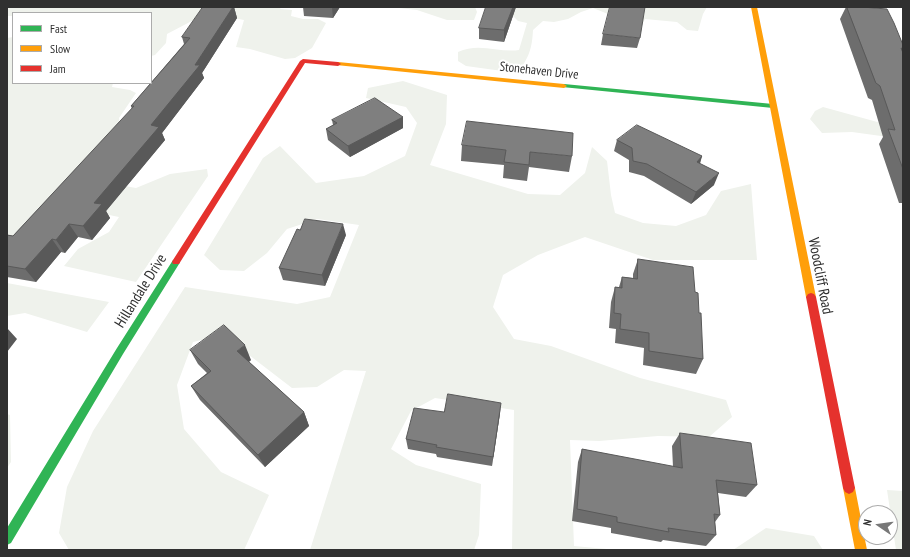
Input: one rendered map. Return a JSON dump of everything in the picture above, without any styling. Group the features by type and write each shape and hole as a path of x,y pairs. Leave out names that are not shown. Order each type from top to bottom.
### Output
{"street":[{"name":"Woodcliff Road","path":"754,7 861,550"},
{"name":"Stonehaven Drive","path":"303,61 773,106"},
{"name":"Hillandale Drive","path":"7,539 120,351 303,61"}],"shaded area":[{"path":"7,7 281,7 280,9 292,10 291,16 303,19 318,19 326,23 312,48 295,58 285,59 250,49 236,47 244,20 207,13 167,34 166,43 155,55 152,56 152,12 12,12 12,16 7,16"},
{"path":"369,7 390,7 371,8"},
{"path":"390,7 475,7 477,12 474,20 447,20 417,10"},
{"path":"514,7 707,7 703,14 698,31 687,30 677,22 645,19 642,25 635,27 621,15 608,14 593,8 568,19 554,22 543,21 533,30 532,43 529,53 517,73 466,66 458,61 458,52 466,49 481,48 511,51 519,50 527,23 518,21 511,14"},
{"path":"12,37 12,84 113,84 112,87 130,90 136,93 119,118 121,135 81,178 136,188 170,174 207,169 208,176 136,282 64,266 78,249 109,232 119,217 55,204 15,237 7,241 7,38"},
{"path":"403,81 447,95 446,124 430,165 528,194 560,195 585,173 592,147 607,161 611,195 615,213 643,223 676,226 706,215 721,191 751,184 757,260 653,260 585,237 538,255 503,275 493,307 514,339 551,346 640,378 726,400 732,417 709,437 658,436 599,441 570,440 574,546 618,550 512,550 514,410 435,398 411,411 391,449 416,465 481,484 479,535 474,550 310,550 366,371 344,370 317,387 292,388 223,335 193,342 177,385 184,429 221,472 269,495 244,550 69,550 59,533 67,487 93,431 185,287 297,304 330,297 359,225 318,219 287,229 267,253 244,271 220,270 204,255 263,158 280,146 316,183 364,176 405,156 417,123 406,107 366,98 368,88"},
{"path":"823,107 899,128 903,139 852,132 822,133 810,119 815,111"},
{"path":"7,283 109,302 87,332 25,313 7,316"},
{"path":"7,414 10,415 11,462 7,468"},
{"path":"887,490 903,491 903,550 896,550 895,545 898,545 898,505 889,505"},
{"path":"766,528 814,536 823,550 733,550"}],"building":[{"path":"203,7 233,7 195,65 200,65 151,125 159,127 94,203 102,204 83,226 69,224 56,240 52,239 25,269 7,266 7,235 13,236 134,106 131,106 150,84 152,84 152,82 190,38 182,37"},
{"path":"486,7 513,7 504,30 479,28"},
{"path":"610,7 645,7 640,38 603,34"},
{"path":"847,7 887,9 903,45 903,49 901,48 903,53 903,169 888,129 895,130 880,86 876,83"},
{"path":"375,98 403,117 348,146 326,129 337,123 332,120"},
{"path":"467,121 573,133 572,156 530,152 529,165 504,162 506,150 462,145"},
{"path":"637,125 702,156 697,162 719,173 696,192 647,164 633,161 632,148 617,140"},
{"path":"305,219 343,224 322,275 279,268 297,229 300,230"},
{"path":"638,259 693,267 695,292 698,293 699,313 701,313 703,359 649,351 649,333 620,329 621,314 614,313 615,287 622,288 622,277 637,279"},
{"path":"224,325 245,345 237,351 304,412 258,455 191,386 211,371 190,350"},
{"path":"448,394 501,403 493,457 436,447 437,445 406,439 414,408 444,412"},
{"path":"680,433 751,443 757,485 716,480 720,515 714,514 716,535 668,528 669,532 617,522 617,517 577,509 582,449 682,468"}],"traffic: fast":[{"path":"564,86 773,106"},
{"path":"7,539 120,351 176,262"}],"traffic: slow":[{"path":"754,7 811,297"},
{"path":"338,64 564,86"},
{"path":"849,488 861,550"}],"traffic: jam":[{"path":"176,262 303,61 338,64"},
{"path":"811,297 849,488"}]}
